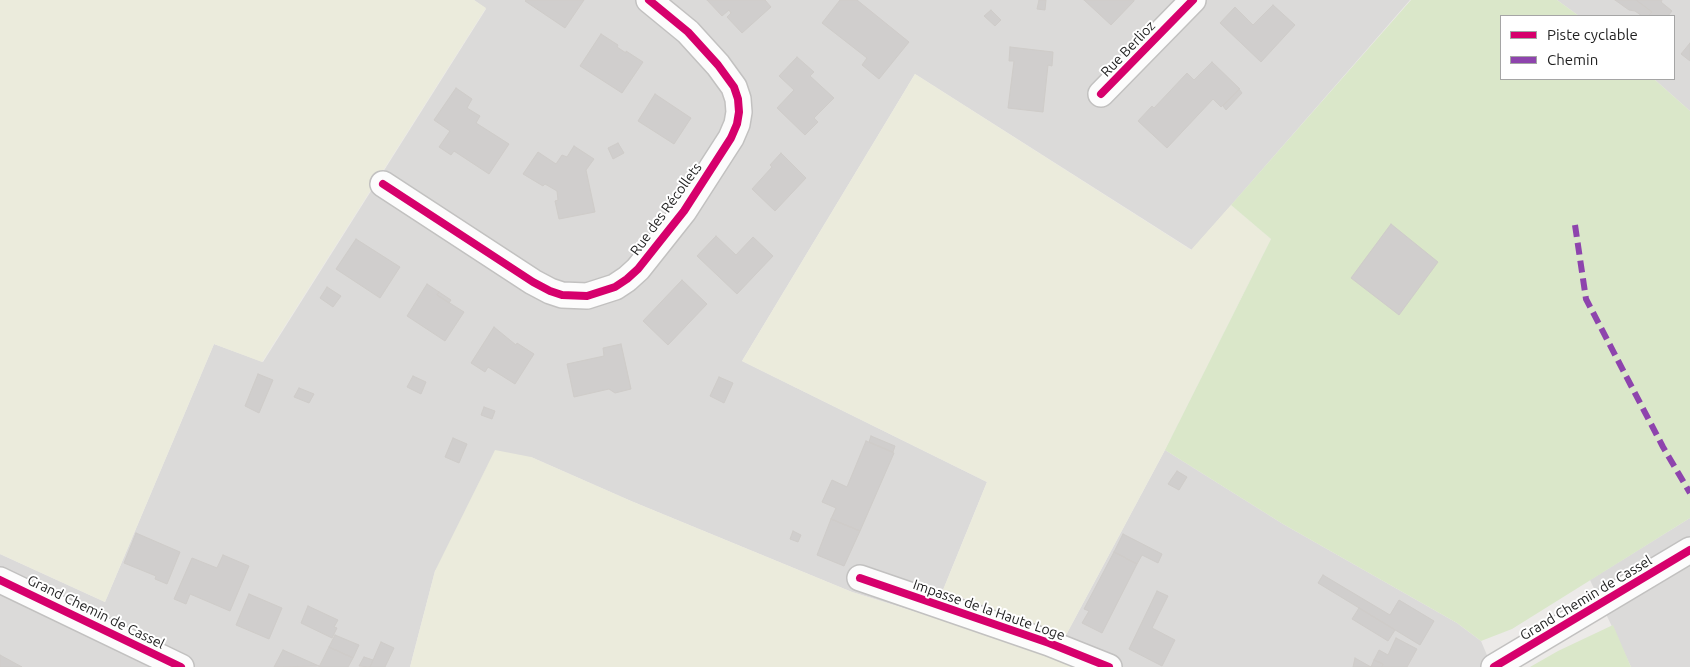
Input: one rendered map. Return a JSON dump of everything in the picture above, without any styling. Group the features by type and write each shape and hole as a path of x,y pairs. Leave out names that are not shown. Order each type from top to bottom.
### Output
{"street":[{"name":"Rue des Récollets","path":"383,184 533,282 550,291 562,295 587,296 615,287 628,279 670,229 688,203 731,138 737,124 739,112 738,99 734,87 718,65 688,32 649,0"},
{"name":"Rue Berlioz","path":"1101,94 1193,0"},
{"name":"Grand Chemin de Cassel","path":"1494,667 1690,550"},
{"name":"Impasse de la Haute Loge","path":"860,578 1049,643 1110,667"},
{"name":"Grand Chemin de Cassel","path":"0,580 181,667"}],"shaded area":[{"path":"0,0 474,0 486,8 262,362 214,344 105,602 0,554"},
{"path":"474,0 1410,0 1192,250 915,74 742,361 987,482 943,590 936,618 852,592 631,501 531,457 435,571 410,667 0,667 0,554 105,602 214,344 263,362 486,9"},
{"path":"1557,0 1690,0 1690,111 1655,80 1675,80 1675,15 1578,15"},
{"path":"915,74 1191,250 1231,205 1271,239 1165,450 1065,637 943,590 987,482 742,361"},
{"path":"495,450 531,457 631,501 852,592 1063,658 1082,667 410,667 435,571"},
{"path":"1165,450 1283,524 1457,623 1481,641 1492,667 1082,667 1065,637"},
{"path":"1690,518 1690,667 1631,667 1590,580"}],"green space":[{"path":"1411,0 1557,0 1578,15 1500,15 1500,80 1655,80 1690,111 1690,518 1512,629 1481,641 1457,623 1283,524 1165,450 1271,239 1231,205"},
{"path":"1613,625 1631,667 1530,667 1558,651"}],"building":[{"path":"526,0 584,0 565,28"},
{"path":"707,0 765,0 771,7 742,33 727,17 731,13 729,10 722,16"},
{"path":"840,0 857,0 909,42 879,79 862,65 867,58 822,23"},
{"path":"1039,0 1046,0 1045,10 1037,9"},
{"path":"1084,0 1134,0 1134,1 1111,25"},
{"path":"1615,0 1636,0 1652,12 1649,15 1641,15 1629,10"},
{"path":"1636,0 1662,0 1661,2 1672,11 1669,15 1649,15 1652,12"},
{"path":"1273,5 1295,25 1261,62 1220,23 1235,7 1253,25"},
{"path":"991,10 1001,20 995,26 984,16"},
{"path":"601,34 618,45 617,47 626,53 626,51 643,62 622,93 580,66"},
{"path":"1690,43 1690,61 1681,54"},
{"path":"1010,47 1053,52 1052,66 1048,65 1043,112 1008,108 1014,61 1009,61"},
{"path":"797,57 814,72 810,76 834,98 814,118 818,122 805,135 777,108 794,90 779,76"},
{"path":"1212,62 1240,89 1221,107 1213,99 1167,148 1138,121 1152,106 1154,108 1187,73 1194,80"},
{"path":"456,88 472,99 467,108 480,116 476,123 509,144 489,174 454,151 451,155 439,147 450,131 434,120"},
{"path":"1239,89 1242,93 1226,110 1223,106"},
{"path":"655,94 691,118 674,144 638,121"},
{"path":"618,143 624,153 613,159 608,148"},
{"path":"574,146 594,159 586,170 595,212 559,219 555,201 558,200 557,191 545,184 543,186 523,174 538,152 556,164 562,155 567,157"},
{"path":"781,153 806,178 775,211 752,189 772,167 770,165"},
{"path":"1391,224 1438,262 1399,315 1351,278"},
{"path":"716,236 736,255 753,237 773,256 737,294 697,256"},
{"path":"356,239 400,267 380,298 336,269"},
{"path":"682,280 707,304 668,345 643,321"},
{"path":"427,284 439,292 437,295 464,312 445,341 407,316"},
{"path":"327,287 341,296 333,307 320,298"},
{"path":"439,292 451,300 449,303 437,295"},
{"path":"494,327 516,345 517,343 534,354 515,384 488,367 485,372 471,363"},
{"path":"621,344 631,389 615,393 609,389 574,397 567,364 604,356 603,348"},
{"path":"258,374 273,380 259,413 245,406"},
{"path":"413,376 426,382 421,394 407,387"},
{"path":"719,377 733,383 724,403 710,396"},
{"path":"299,388 314,394 309,403 294,397"},
{"path":"484,407 495,411 492,419 481,415"},
{"path":"871,436 895,446 893,452 869,442"},
{"path":"453,438 467,444 459,463 445,457"},
{"path":"866,441 894,453 860,531 831,519 836,508 822,502 832,480 847,487"},
{"path":"1177,471 1187,477 1179,490 1168,484"},
{"path":"831,519 860,531 844,566 817,555"},
{"path":"793,531 801,535 798,542 790,539"},
{"path":"136,533 180,552 167,584 155,579 156,576 124,563"},
{"path":"1123,534 1162,554 1158,563 1142,555 1137,564 1114,552"},
{"path":"1114,552 1137,564 1102,633 1082,623 1089,611 1084,609"},
{"path":"223,555 249,566 230,611 190,594 186,604 174,599 192,558 217,568"},
{"path":"1323,575 1390,615 1399,600 1434,621 1420,645 1318,583"},
{"path":"1157,591 1168,596 1152,628 1175,640 1162,666 1129,649"},
{"path":"249,594 282,608 269,639 236,625"},
{"path":"308,606 338,620 334,627 337,628 332,638 301,623"},
{"path":"1359,608 1395,630 1388,641 1352,619"},
{"path":"335,635 359,645 353,658 329,647"},
{"path":"1396,638 1417,649 1407,667 1382,667 1383,664 1374,660 1379,650 1388,655"},
{"path":"381,642 394,648 385,667 370,667"},
{"path":"329,647 353,658 348,667 319,667"},
{"path":"283,650 319,666 274,667"},
{"path":"0,655 22,667 0,667"},
{"path":"364,657 373,660 370,667 359,666"},
{"path":"1355,658 1371,667 1353,667"},
{"path":"1374,660 1383,664 1382,667 1371,667"}],"marked path":[{"path":"1575,225 1586,299 1663,447 1690,493"}],"cycle path":[{"path":"383,184 533,282 550,291 562,295 587,296 615,287 627,279 638,269 684,211 731,138 737,124 739,112 738,99 734,87 718,65 688,32 649,0"},
{"path":"1101,94 1193,0"},
{"path":"1494,667 1690,550"},
{"path":"860,578 1049,643 1109,667"},
{"path":"0,580 181,667"}]}
